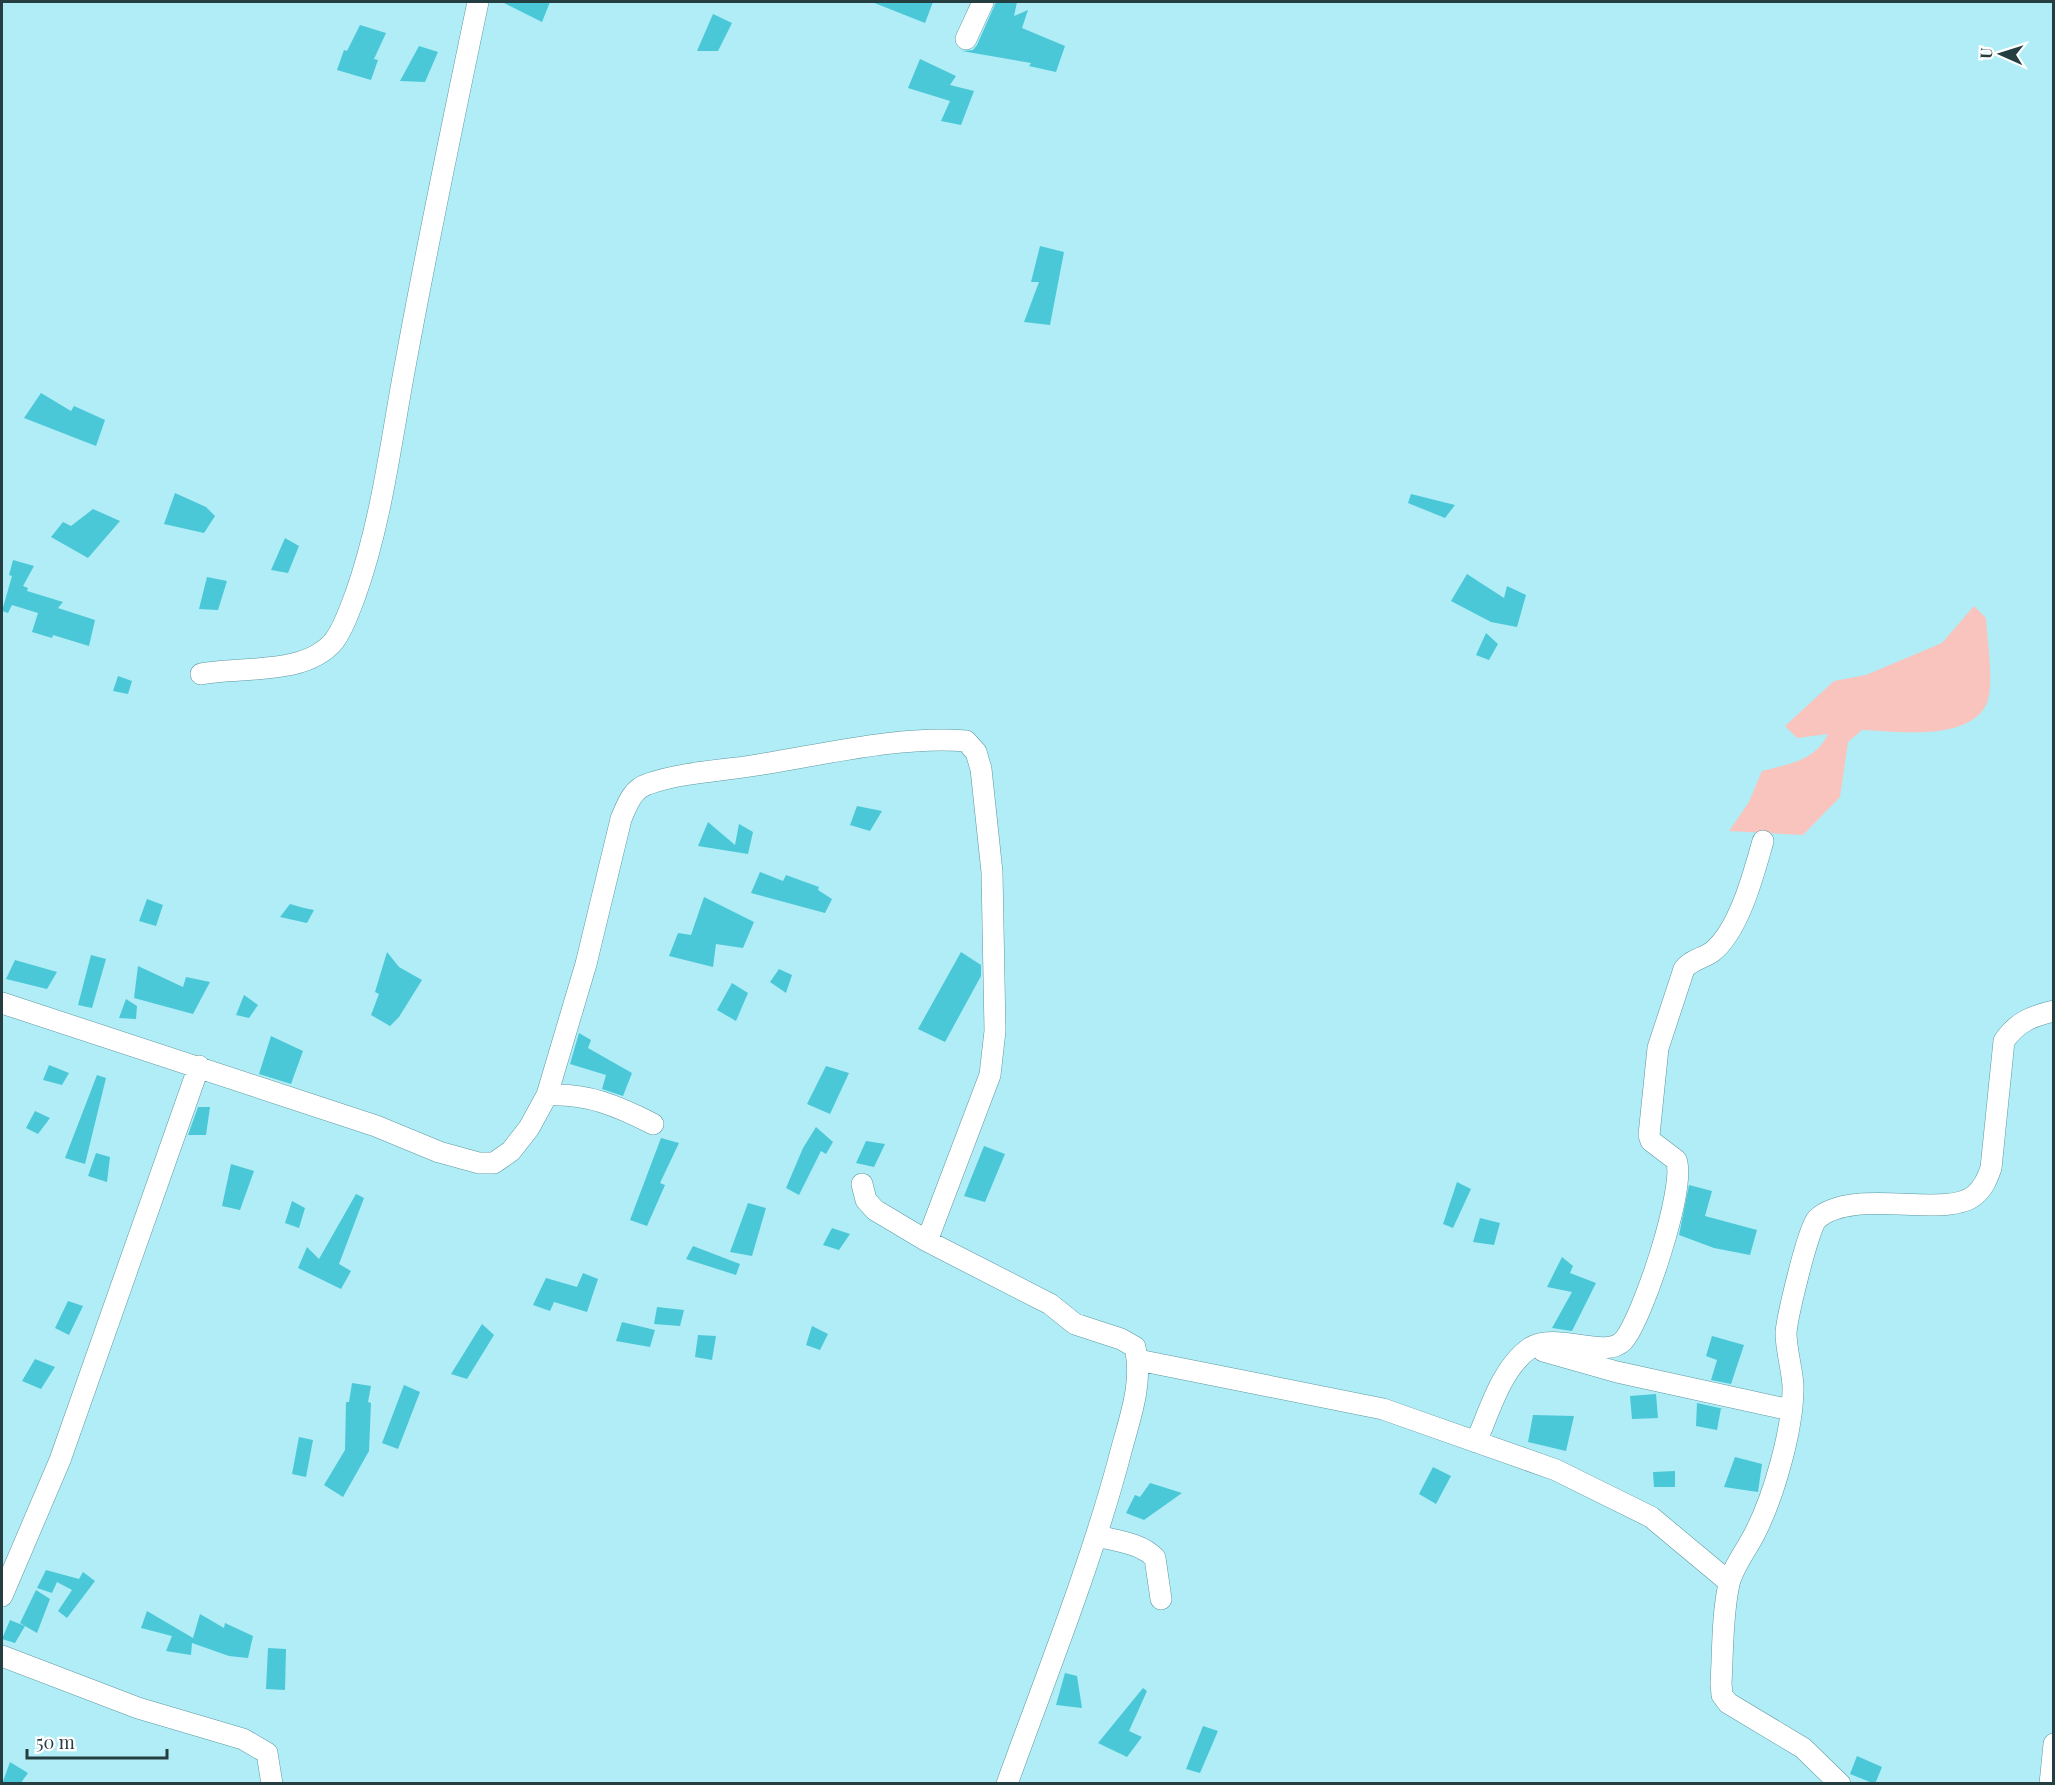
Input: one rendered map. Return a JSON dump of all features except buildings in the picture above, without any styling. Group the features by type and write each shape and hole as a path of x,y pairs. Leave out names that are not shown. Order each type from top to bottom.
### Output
{"street":[{"path":"201,674 224,670 286,666 308,661 333,642 346,619 370,554 425,260 478,2"},
{"path":"966,39 983,2"},
{"path":"2,1003 376,1126 439,1152 479,1163 494,1162 511,1151 529,1128 547,1095 586,964 621,819 631,797 638,789 647,784 686,776 882,746 943,739 966,741 976,752 981,769 992,872 995,1031 990,1075 927,1241"},
{"path":"1476,1442 1509,1371 1530,1348 1549,1342 1611,1347 1622,1342 1636,1316 1669,1226 1678,1184 1676,1160 1651,1141 1649,1135 1658,1048 1684,969 1691,960 1712,952 1728,933 1750,886 1763,841"},
{"path":"1840,1784 1803,1748 1728,1703 1722,1695 1729,1582 1757,1529 1780,1470 1794,1390 1788,1362 1786,1330 1807,1240 1815,1220 1831,1210 1848,1205 1932,1204 1959,1202 1974,1197 1985,1185 1991,1168 2004,1041 2012,1029 2029,1017 2054,1011"},
{"path":"2,1596 60,1460 199,1066"},
{"path":"547,1095 565,1094 613,1103 653,1124"},
{"path":"862,1184 866,1200 875,1210 927,1241 1050,1304 1075,1324 1121,1339 1135,1347 1138,1360 1138,1388 1098,1536 1007,1784"},
{"path":"1530,1348 1617,1372 1790,1410"},
{"path":"1138,1360 1383,1409 1556,1470 1651,1517 1729,1582"},
{"path":"1098,1536 1151,1553 1155,1558 1161,1599"},
{"path":"2,1656 138,1708 243,1739 267,1754 272,1784"},
{"path":"2052,1781 2054,1744"}],"shaded area":[{"path":"1974,606 1986,618 1990,676 1989,697 1977,717 1963,725 1930,732 1862,730 1848,742 1840,797 1803,835 1729,831 1749,802 1762,771 1809,756 1823,743 1828,734 1797,738 1785,726 1834,681 1866,675 1942,643"}]}
